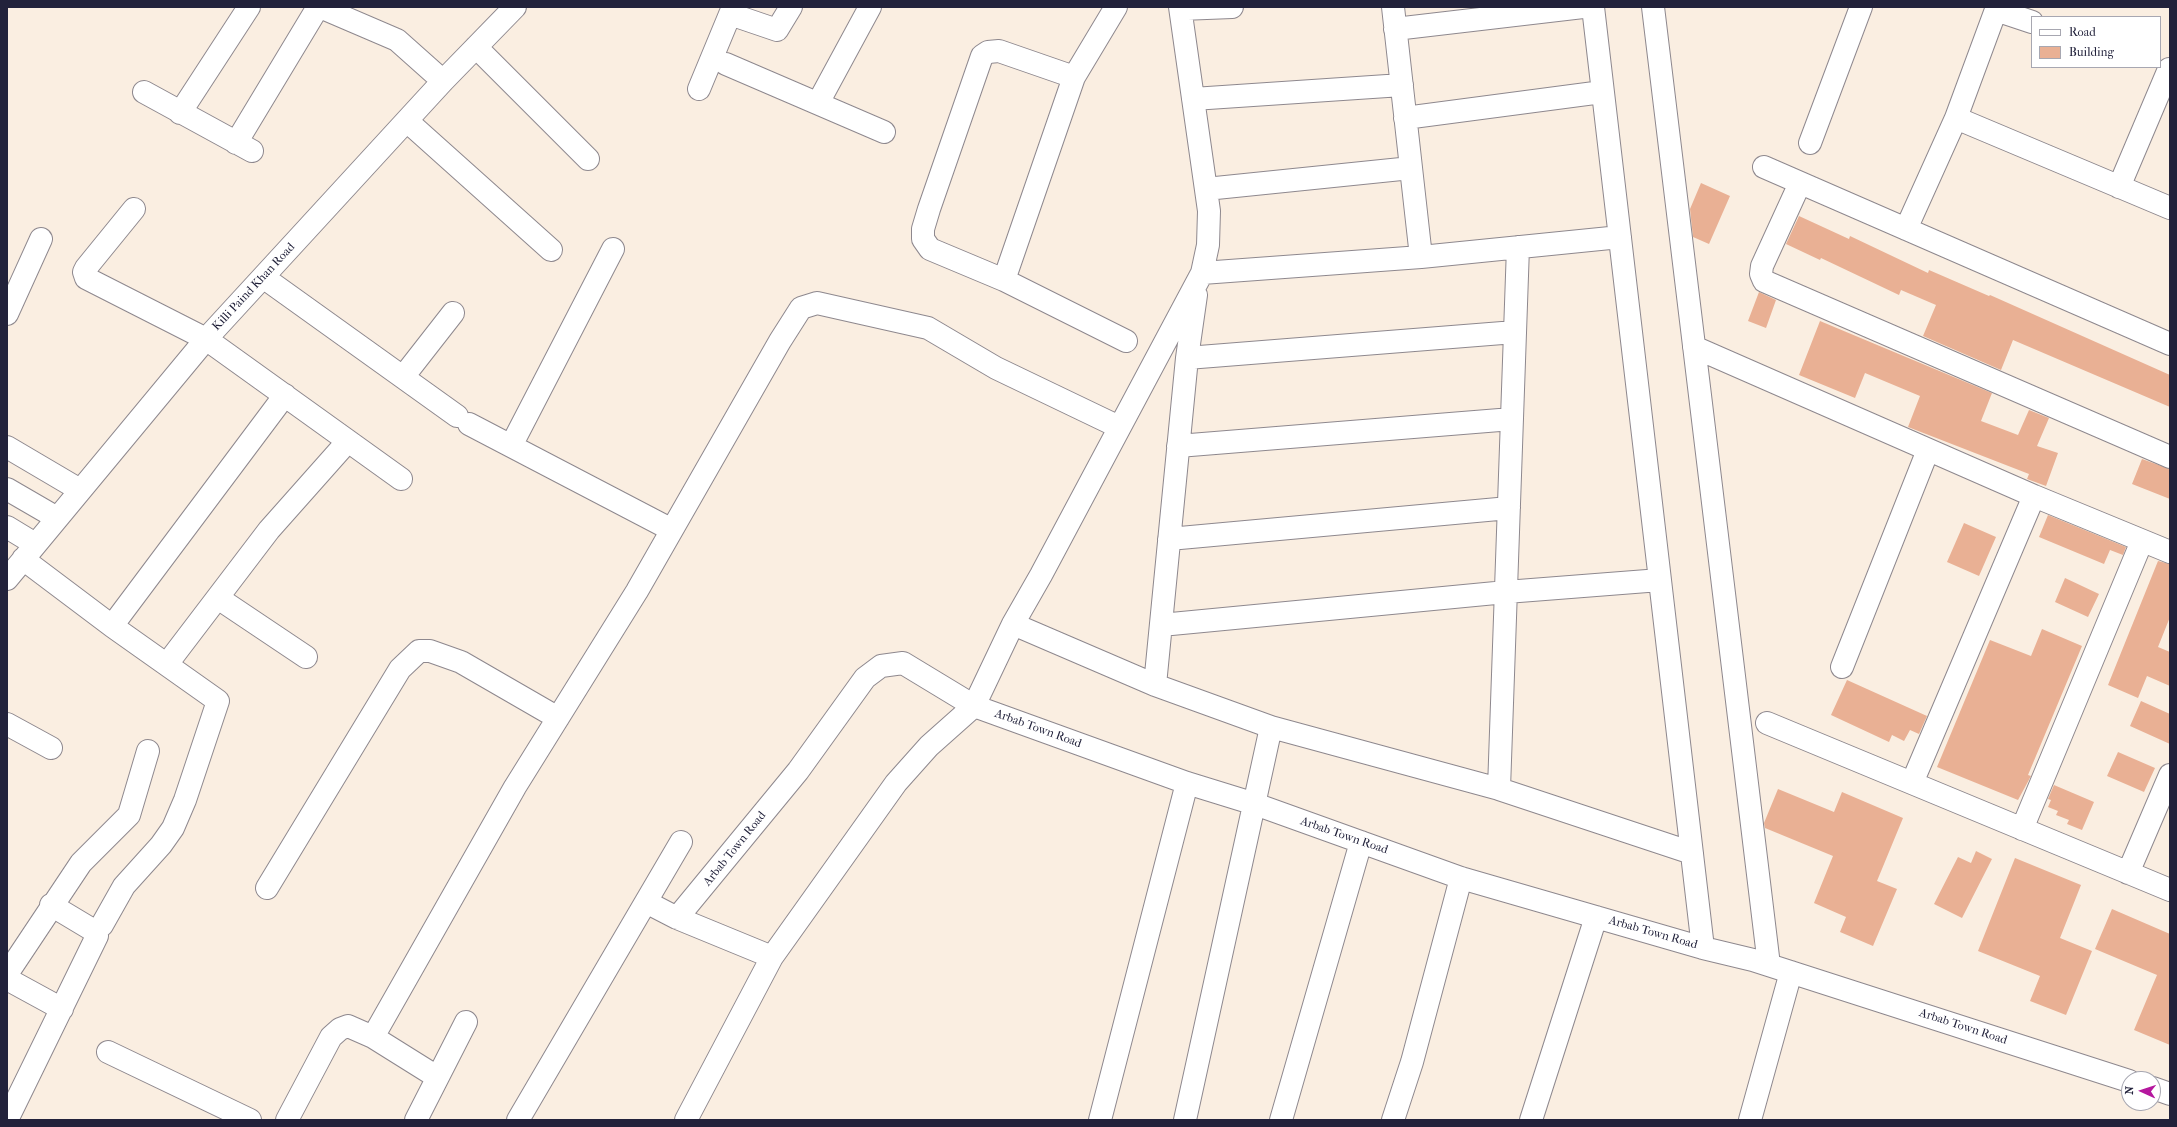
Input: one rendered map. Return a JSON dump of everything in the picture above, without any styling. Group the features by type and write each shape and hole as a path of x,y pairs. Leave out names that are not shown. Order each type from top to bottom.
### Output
{"street":[{"path":"180,113 249,7"},
{"path":"144,92 244,147 319,7 397,40 443,81"},
{"name":"Killi Paind Khan Road","path":"7,579 206,339 443,81 515,7"},
{"path":"699,89 731,10 777,30 791,7"},
{"path":"818,103 870,7"},
{"path":"1004,280 1074,77 1116,7"},
{"path":"1155,685 1187,358 1200,276 1208,245 1209,211 1181,8 1232,7"},
{"path":"1393,7 1421,257"},
{"path":"1395,29 1583,7"},
{"path":"1593,7 1703,948"},
{"path":"1653,7 1769,965"},
{"path":"1810,143 1861,7"},
{"path":"1906,229 1956,118 1996,8 2031,22"},
{"path":"476,47 588,159"},
{"path":"1074,77 999,51 988,52 982,56 929,209 923,229 923,239 930,249 1004,280 1126,341"},
{"path":"726,64 884,132"},
{"path":"2119,187 2166,68"},
{"path":"1193,99 1402,85"},
{"path":"1405,118 1602,92"},
{"path":"1956,118 2170,208"},
{"path":"407,120 551,250"},
{"path":"1764,167 2170,344"},
{"path":"1206,188 1411,168"},
{"path":"1800,183 1762,266 1761,274 1764,281 2170,457"},
{"path":"134,209 86,268 84,272 86,278 206,339 401,479"},
{"path":"1200,276 1421,257 1620,237"},
{"path":"7,314 41,239"},
{"path":"1499,789 1518,247"},
{"path":"512,446 613,249"},
{"path":"686,1120 772,957 896,784 929,746 974,706 1013,624 1041,575 1200,276"},
{"path":"263,277 463,420 672,530"},
{"path":"373,1037 515,787 637,592 780,341 801,308 817,303 928,328 996,368 1119,427"},
{"path":"403,377 453,313"},
{"path":"1187,358 1515,332"},
{"path":"1694,347 2034,496 2170,552"},
{"path":"112,626 285,395"},
{"path":"1178,446 1512,419"},
{"path":"167,664 269,530 348,441"},
{"path":"7,447 80,490"},
{"path":"1842,667 1928,450"},
{"path":"7,489 57,518"},
{"path":"1912,783 2034,496"},
{"path":"1169,539 1509,508"},
{"path":"7,527 29,552 112,626 218,700 218,705 185,800 173,828 161,845 124,886 102,926"},
{"path":"2022,829 2142,541"},
{"path":"1161,625 1506,592 1660,580"},
{"path":"218,598 306,657"},
{"path":"1013,624 1155,685 1271,727 1499,789 1692,853"},
{"path":"267,888 400,669 419,651 430,651 461,662 558,718"},
{"name":"Arbab Town Road","path":"677,918 798,771 865,678 881,666 903,663 974,706 1188,783 1255,804 1461,878 1703,948 1769,965 2121,1078"},
{"path":"7,724 51,748"},
{"path":"1767,724 2170,890"},
{"path":"1185,1120 1271,727"},
{"path":"7,974 51,905 81,863 129,815 148,751"},
{"path":"2128,873 2170,775"},
{"path":"1100,1120 1188,783"},
{"path":"518,1120 681,842"},
{"path":"1280,1120 1361,842"},
{"path":"1394,1120 1412,1062 1461,878"},
{"path":"646,902 677,918 772,957"},
{"path":"7,1120 97,936 96,932 51,905"},
{"path":"1532,1120 1596,917"},
{"path":"1750,1120 1791,972"},
{"path":"7,979 62,1009"},
{"path":"416,1120 437,1076 466,1022"},
{"path":"287,1120 331,1037 340,1029 348,1026 373,1037 437,1076"},
{"path":"108,1052 250,1120"}],"building":[{"path":"1701,183 1730,196 1709,244 1693,237 1690,209"},
{"path":"1799,216 1849,239 1850,236 1928,273 1929,270 1989,296 1990,295 2170,375 2170,407 2013,340 2001,370 1923,336 1936,305 1901,290 1899,295 1821,258 1820,260 1786,244"},
{"path":"1759,292 1776,300 1766,328 1748,321"},
{"path":"1820,321 1992,393 1981,421 2018,435 2029,410 2049,418 2037,446 2058,453 2046,486 2027,479 2029,474 1908,427 1920,396 1865,373 1855,398 1799,375"},
{"path":"2142,459 2170,469 2170,499 2132,484"},
{"path":"2048,515 2126,547 2123,555 2110,550 2104,564 2039,537"},
{"path":"1964,523 1996,537 1979,576 1947,562"},
{"path":"2158,561 2170,564 2170,617 2158,647 2170,652 2170,686 2147,676 2138,698 2108,685"},
{"path":"2065,578 2099,594 2088,617 2055,602"},
{"path":"2042,629 2082,646 2028,775 2031,776 2018,800 1937,767 1990,640 2031,656"},
{"path":"1847,680 1927,716 1919,734 1910,730 1904,741 1892,735 1889,742 1831,715"},
{"path":"2141,701 2170,714 2170,744 2130,726"},
{"path":"2118,752 2155,768 2144,792 2107,776"},
{"path":"2054,785 2094,802 2082,830 2067,824 2069,820 2056,815 2058,811 2048,807 2051,800 2048,799"},
{"path":"1778,789 1834,812 1842,792 1903,818 1877,881 1897,889 1873,946 1840,932 1846,917 1814,903 1833,856 1765,828 1764,823"},
{"path":"1976,851 1992,859 1962,918 1934,904 1958,857 1971,863"},
{"path":"2015,858 2081,885 2060,938 2092,951 2066,1015 2030,1001 2040,976 1978,951"},
{"path":"2112,909 2170,934 2170,1045 2134,1030 2157,975 2095,949"}]}
